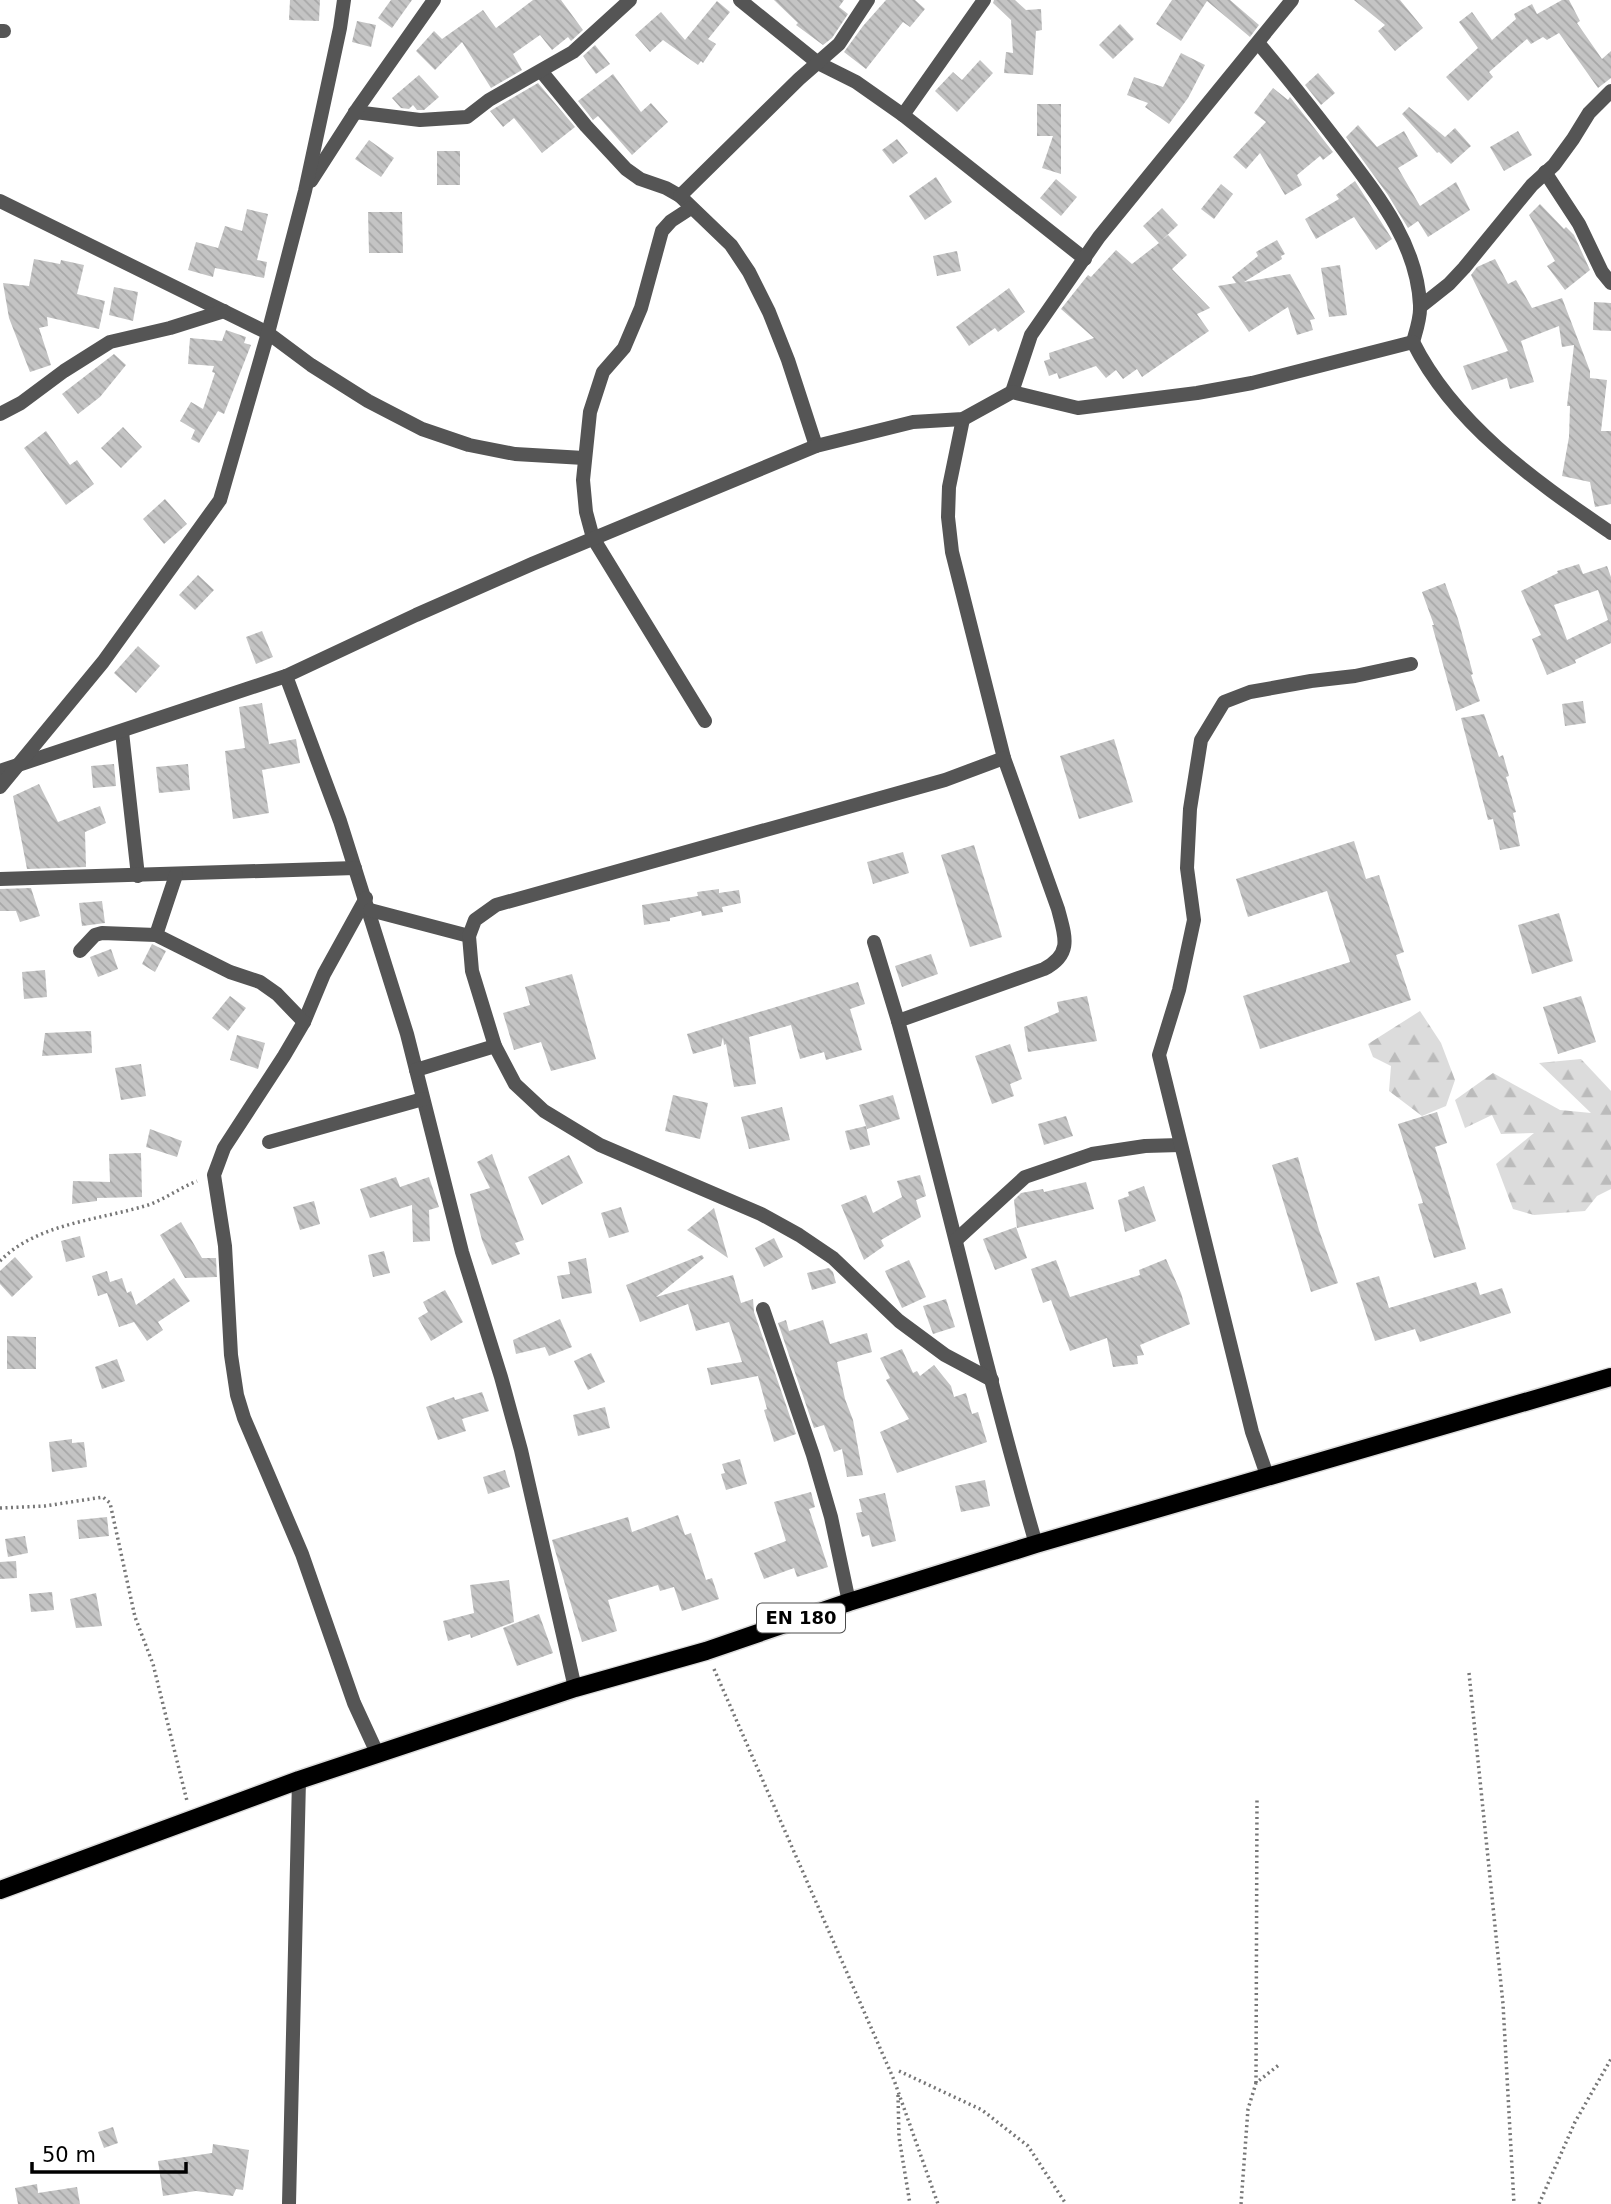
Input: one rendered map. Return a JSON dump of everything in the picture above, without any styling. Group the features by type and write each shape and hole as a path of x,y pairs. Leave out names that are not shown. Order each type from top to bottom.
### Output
{"main road":[{"name":"EN 180","path":"0,1890 299,1780 575,1688 706,1651 849,1602 1036,1544 1611,1377"}],"street":[{"path":"0,787 103,662 220,500 305,191 344,0"},
{"path":"305,191 355,112 434,0"},
{"path":"355,112 420,120 467,117 489,100 573,52 630,0"},
{"path":"740,0 818,62 856,82 903,115 1084,259"},
{"path":"680,196 839,44 868,0"},
{"path":"903,115 984,0"},
{"path":"1012,392 1031,335 1084,259 1292,0"},
{"path":"1258,44 1302,94 1392,217 1414,269 1420,307 1413,342 1427,370 1448,397 1511,460 1611,533"},
{"path":"541,71 626,169 640,179 680,196 731,246 750,272 769,312 788,359 816,446"},
{"path":"1420,307 1449,284 1573,139 1589,113 1611,91"},
{"path":"1545,173 1579,224 1602,271 1611,283"},
{"path":"0,201 268,333 311,365 368,401 422,429 469,445 515,454 584,458"},
{"path":"691,208 671,221 662,231 641,308 625,348 603,372 597,384 590,412 583,480 586,512 593,538 705,721"},
{"path":"0,414 21,403 110,342 170,328 224,311"},
{"path":"0,771 286,676 416,615 593,538 816,446 914,422 963,419 1012,392 1078,408 1252,383 1413,342"},
{"path":"898,1021 1044,969 1058,962 1064,950 1064,933 1058,909 1004,758 952,552 948,517 949,486 963,419"},
{"path":"1268,1478 1252,1432 1159,1055 1179,990 1194,920 1186,868 1190,809 1201,740 1224,702 1250,692 1411,664"},
{"path":"286,676 322,766 395,990 462,1252 521,1450 575,1688"},
{"path":"122,732 138,876"},
{"path":"992,1380 945,1355 899,1321 833,1258 799,1235 761,1214 600,1145 544,1111 515,1084 495,1046 468,951 469,936 475,920 496,905 945,780 1004,758"},
{"path":"0,879 355,868"},
{"path":"156,935 176,875"},
{"path":"368,904 469,936"},
{"path":"368,904 324,974 304,1022 284,1056 224,1148 214,1175 225,1247 231,1355 237,1395 244,1418 302,1554 354,1703 378,1755"},
{"path":"80,951 94,935 102,933 156,935 230,972 260,982 277,994 304,1022"},
{"path":"874,942 898,1021 1011,1460 1036,1544"},
{"path":"416,1070 495,1046"},
{"path":"269,1142 423,1098"},
{"path":"956,1240 1025,1177 1092,1154 1145,1146 1180,1145"},
{"path":"763,1309 813,1455 831,1517 849,1602"},
{"path":"289,2204 299,1780"}],"path":[{"path":"0,1261 28,1241 66,1226 150,1204 214,1175"},
{"path":"0,1508 46,1506 103,1497 110,1503 135,1616 153,1664 191,1820"},
{"path":"706,1651 898,2092 938,2204"},
{"path":"1469,1673 1503,2004 1514,2204"},
{"path":"1241,2204 1248,2109 1256,2083 1257,1798"},
{"path":"1539,2204 1575,2122 1611,2059"},
{"path":"1256,2083 1280,2064"},
{"path":"899,2071 982,2110 1028,2146 1066,2204"},
{"path":"898,2092 900,2137 910,2204"}],"green space":[{"path":"1420,1011 1441,1043 1455,1080 1446,1106 1422,1116 1389,1091 1391,1066 1373,1057 1368,1044"},
{"path":"1581,1059 1611,1091 1611,1189 1597,1196 1585,1211 1534,1215 1513,1209 1496,1164 1534,1133 1501,1134 1492,1115 1465,1128 1455,1100 1493,1073 1560,1110 1591,1113 1539,1063"}],"building":[{"path":"290,0 320,0 319,21 289,20"},
{"path":"391,0 412,0 392,28 378,18"},
{"path":"533,0 561,0 583,30 571,41 568,37 552,50 540,35 513,54 522,70 491,88 462,42 435,70 416,51 434,31 442,39 483,10 496,28"},
{"path":"774,0 844,0 839,7 848,14 832,38 823,45 796,25 798,23"},
{"path":"886,0 915,0 925,9 910,27 903,22 866,69 844,52"},
{"path":"994,0 1015,0 1026,10 1041,9 1042,30 1036,31 1033,75 1004,73 1006,52 1013,53 1011,20 993,3"},
{"path":"1172,0 1230,0 1259,25 1250,37 1207,1 1181,41 1156,24"},
{"path":"1354,0 1400,0 1423,28 1395,51 1378,31 1385,25"},
{"path":"1562,0 1569,0 1580,21 1577,23 1602,59 1611,51 1611,78 1598,88 1559,33 1547,40 1543,37 1531,44 1527,39 1489,72 1493,77 1468,101 1446,77 1478,48 1459,22 1472,12 1492,40 1516,19 1514,14 1532,4 1537,14"},
{"path":"717,1 730,12 708,39 716,44 703,63 701,61 698,65 663,40 650,52 635,35 661,12 685,40"},
{"path":"357,21 376,25 371,47 352,42"},
{"path":"1120,24 1134,39 1113,59 1099,45"},
{"path":"595,45 610,64 596,74 583,56"},
{"path":"1181,53 1205,65 1188,98 1169,124 1145,107 1148,103 1127,95 1134,77 1163,87"},
{"path":"980,60 993,73 957,112 935,91 953,72 962,80"},
{"path":"1318,73 1335,93 1321,105 1305,85"},
{"path":"613,74 641,112 651,103 668,122 632,155 598,116 593,120 578,101"},
{"path":"419,75 439,97 424,110 417,110 413,105 409,109 401,108 392,98"},
{"path":"538,83 575,127 542,153 514,118 503,127 490,111"},
{"path":"1273,88 1288,100 1290,97 1333,152 1323,160 1320,156 1297,175 1302,185 1285,195 1260,153 1246,169 1233,157 1266,122 1254,113"},
{"path":"1037,104 1061,104 1061,174 1042,168 1053,136 1037,136"},
{"path":"1409,107 1445,137 1455,128 1471,146 1451,164 1437,153 1402,114"},
{"path":"1358,125 1377,147 1404,131 1418,156 1398,168 1420,206 1456,182 1470,210 1428,237 1418,221 1408,228 1346,137"},
{"path":"1518,131 1532,155 1504,171 1490,147"},
{"path":"897,139 908,153 893,164 882,150"},
{"path":"369,140 394,158 381,177 355,159"},
{"path":"437,151 460,151 460,185 437,185"},
{"path":"936,177 952,202 925,220 909,196"},
{"path":"1056,179 1077,197 1061,216 1040,198"},
{"path":"1355,181 1392,239 1376,250 1354,217 1316,239 1305,219 1339,199 1336,195"},
{"path":"1221,184 1233,194 1214,219 1201,209"},
{"path":"1540,204 1564,229 1566,227 1574,235 1590,270 1565,290 1547,266 1555,261 1529,215"},
{"path":"1162,208 1178,225 1161,241 1168,235 1187,255 1172,269 1210,308 1197,314 1209,331 1142,377 1137,369 1123,379 1116,370 1106,378 1096,366 1059,379 1057,373 1049,376 1044,361 1050,359 1049,353 1094,338 1061,309 1088,275 1091,277 1116,250 1132,264 1159,243 1143,226"},
{"path":"247,209 268,214 257,260 267,262 264,278 215,268 213,277 188,270 196,242 218,248 225,226 242,231"},
{"path":"368,212 402,212 403,253 369,253"},
{"path":"1277,240 1285,254 1281,256 1282,259 1244,282 1290,274 1315,319 1310,320 1313,330 1297,335 1288,307 1249,332 1218,286 1236,283 1232,277 1258,256 1256,252"},
{"path":"957,251 961,271 937,276 933,256"},
{"path":"34,259 60,264 61,260 84,265 77,294 105,301 99,329 47,317 48,326 39,328 51,365 30,372 9,318 3,283 29,286"},
{"path":"1495,259 1508,284 1516,280 1532,308 1562,298 1590,371 1590,378 1607,380 1601,431 1611,431 1611,504 1595,507 1590,482 1562,476 1569,437 1570,406 1567,406 1574,345 1562,347 1559,326 1521,341 1534,382 1510,389 1507,378 1472,390 1463,366 1508,351 1471,275 1477,267"},
{"path":"1340,265 1347,315 1329,317 1321,268"},
{"path":"114,287 138,292 133,321 109,315"},
{"path":"1009,288 1025,312 998,332 995,328 969,346 956,327"},
{"path":"1594,302 1611,303 1611,331 1593,330"},
{"path":"226,330 246,337 244,343 251,345 224,414 218,411 199,443 191,439 195,430 180,421 191,402 203,409 215,373 212,372 214,366 188,364 190,338 222,341"},
{"path":"114,354 126,365 100,397 78,414 62,394"},
{"path":"123,427 142,447 121,468 101,448"},
{"path":"46,431 70,465 77,460 94,484 66,505 24,448"},
{"path":"165,499 187,524 164,544 143,519"},
{"path":"1579,564 1583,574 1607,566 1611,577 1611,643 1575,660 1576,663 1547,675 1532,639 1541,635 1521,591 1558,573 1557,571","holes":["1598,590 1608,620 1567,640 1554,605"]},
{"path":"198,575 214,590 195,610 179,595"},
{"path":"1445,583 1458,619 1480,701 1456,711 1434,625 1422,592"},
{"path":"262,631 273,657 256,664 246,637"},
{"path":"138,646 160,666 136,693 114,673"},
{"path":"1583,701 1586,723 1565,726 1562,704"},
{"path":"262,703 269,744 296,739 300,763 262,770 269,813 233,819 225,751 245,748 239,707"},
{"path":"1484,714 1499,757 1503,755 1509,776 1506,777 1516,812 1513,813 1520,846 1500,850 1493,819 1488,820 1461,718"},
{"path":"1114,739 1133,802 1079,819 1060,756"},
{"path":"114,764 116,786 93,788 91,766"},
{"path":"188,764 190,790 159,793 156,767"},
{"path":"39,784 58,822 100,806 106,823 85,832 86,867 27,869 13,796"},
{"path":"1354,841 1366,879 1379,875 1404,952 1396,955 1411,1000 1260,1049 1243,996 1350,962 1327,891 1248,917 1236,879"},
{"path":"974,845 1002,937 970,947 941,855"},
{"path":"903,852 909,873 873,884 867,862"},
{"path":"31,888 40,916 20,922 16,911 0,911 0,889"},
{"path":"719,889 719,893 739,890 741,903 722,907 723,912 702,916 701,911 670,918 670,921 644,925 642,905 698,896 697,892"},
{"path":"102,901 105,923 82,926 79,903"},
{"path":"1559,913 1573,961 1532,974 1518,925"},
{"path":"152,944 166,951 155,972 142,964"},
{"path":"111,949 118,969 98,977 90,957"},
{"path":"931,954 938,974 902,987 895,966"},
{"path":"45,970 47,997 24,999 22,972"},
{"path":"572,974 596,1059 551,1071 541,1042 514,1050 503,1013 530,1005 525,987"},
{"path":"858,982 865,1004 850,1009 862,1050 826,1060 824,1052 800,1059 791,1025 749,1037 756,1084 734,1087 723,1037 721,1046 693,1054 687,1034"},
{"path":"230,996 246,1008 228,1031 212,1018"},
{"path":"1087,996 1097,1041 1028,1052 1024,1027 1059,1012 1057,1002"},
{"path":"1581,996 1596,1042 1558,1054 1543,1007"},
{"path":"91,1031 92,1053 42,1056 45,1033"},
{"path":"237,1035 265,1043 258,1069 230,1060"},
{"path":"1010,1044 1022,1079 1010,1084 1014,1096 992,1104 975,1056"},
{"path":"141,1064 146,1096 121,1100 115,1068"},
{"path":"673,1095 708,1103 700,1139 665,1131"},
{"path":"893,1095 900,1119 867,1129 859,1105"},
{"path":"782,1107 790,1140 749,1149 741,1117"},
{"path":"1437,1112 1447,1143 1435,1147 1466,1249 1434,1258 1418,1204 1423,1203 1398,1124"},
{"path":"1066,1116 1073,1136 1044,1145 1038,1124"},
{"path":"866,1126 870,1145 850,1150 845,1131"},
{"path":"150,1129 182,1141 177,1157 146,1147"},
{"path":"141,1153 142,1197 97,1198 97,1201 72,1204 73,1181 110,1182 109,1154"},
{"path":"492,1154 524,1240 515,1243 520,1254 492,1265 482,1240 470,1194 490,1188 477,1162"},
{"path":"569,1155 583,1183 542,1205 528,1177"},
{"path":"1298,1157 1338,1283 1311,1292 1272,1165"},
{"path":"920,1175 926,1196 916,1200 921,1217 881,1240 884,1246 864,1260 841,1205 866,1195 873,1213 902,1197 897,1181"},
{"path":"396,1177 400,1187 429,1177 439,1207 429,1210 430,1241 413,1242 412,1205 370,1218 360,1189"},
{"path":"1086,1182 1094,1209 1017,1228 1014,1200 1021,1193 1043,1189 1044,1192"},
{"path":"1144,1186 1156,1221 1125,1232 1118,1200 1129,1196 1128,1192"},
{"path":"314,1201 320,1224 300,1230 293,1207"},
{"path":"621,1207 629,1232 609,1238 601,1213"},
{"path":"714,1208 728,1258 687,1230"},
{"path":"181,1222 202,1258 216,1258 217,1277 185,1278 160,1235"},
{"path":"1016,1227 1027,1258 995,1270 983,1239"},
{"path":"80,1236 85,1257 66,1262 61,1241"},
{"path":"774,1238 783,1257 764,1267 755,1248"},
{"path":"384,1251 390,1273 373,1277 368,1255"},
{"path":"702,1255 704,1258 656,1297 733,1275 741,1303 753,1299 754,1312 796,1434 774,1442 764,1410 767,1409 758,1376 711,1385 707,1368 742,1362 729,1322 696,1331 688,1304 640,1322 626,1285"},
{"path":"15,1257 33,1277 12,1297 0,1284 0,1271"},
{"path":"586,1258 592,1293 562,1299 557,1276 570,1274 568,1262"},
{"path":"1166,1259 1181,1293 1190,1324 1140,1345 1144,1355 1137,1356 1138,1364 1113,1367 1107,1338 1070,1351 1051,1300 1043,1303 1031,1269 1056,1260 1070,1297 1140,1275 1139,1270"},
{"path":"909,1260 926,1297 902,1308 885,1271"},
{"path":"829,1268 836,1283 812,1290 807,1273"},
{"path":"107,1271 110,1282 122,1278 127,1293 131,1291 136,1305 174,1278 190,1301 158,1322 163,1330 147,1341 134,1322 119,1327 107,1293 98,1296 92,1276"},
{"path":"1379,1276 1389,1308 1476,1282 1480,1295 1502,1288 1511,1313 1420,1342 1415,1329 1375,1341 1356,1283"},
{"path":"445,1290 463,1322 431,1341 418,1318 428,1312 423,1302"},
{"path":"946,1299 955,1327 933,1334 923,1306"},
{"path":"560,1319 572,1347 549,1356 545,1347 516,1354 513,1340"},
{"path":"786,1320 789,1331 823,1320 830,1344 867,1333 872,1352 837,1362 845,1399 853,1420 863,1475 847,1477 842,1449 834,1452 824,1425 814,1428 778,1323"},
{"path":"7,1336 36,1337 36,1369 7,1369"},
{"path":"902,1349 913,1373 917,1371 920,1376 934,1365 951,1386 954,1397 966,1393 972,1414 978,1412 987,1442 897,1473 880,1432 909,1419 886,1380 890,1378 880,1358"},
{"path":"591,1353 605,1382 588,1390 574,1361"},
{"path":"117,1359 125,1381 102,1389 95,1367"},
{"path":"482,1392 489,1411 462,1419 466,1431 438,1440 426,1407 454,1397 455,1400"},
{"path":"605,1407 610,1428 578,1436 573,1415"},
{"path":"72,1439 72,1443 84,1442 87,1467 52,1472 49,1442"},
{"path":"740,1459 747,1484 726,1490 721,1474 725,1473 722,1464"},
{"path":"505,1470 510,1487 488,1494 483,1477"},
{"path":"985,1480 990,1506 961,1512 955,1486"},
{"path":"811,1492 815,1507 809,1509 828,1567 797,1577 794,1568 764,1579 754,1553 786,1541 774,1502"},
{"path":"885,1493 896,1541 872,1547 869,1535 862,1537 856,1513 862,1512 859,1499"},
{"path":"678,1515 685,1535 691,1533 706,1580 712,1578 719,1599 682,1611 674,1587 660,1591 658,1585 608,1600 617,1631 582,1642 552,1540 628,1517 632,1532"},
{"path":"107,1517 109,1536 79,1539 77,1520"},
{"path":"25,1536 28,1553 8,1557 5,1539"},
{"path":"16,1561 17,1578 0,1579 0,1562"},
{"path":"509,1580 514,1622 471,1638 470,1634 448,1641 443,1621 474,1613 470,1585"},
{"path":"52,1592 54,1610 31,1612 29,1594"},
{"path":"96,1593 102,1626 76,1628 70,1599"},
{"path":"539,1614 553,1653 517,1666 503,1628"},
{"path":"113,2127 118,2143 104,2148 98,2132"},
{"path":"213,2144 249,2150 243,2190 236,2189 233,2196 196,2191 163,2196 158,2161 212,2153"},
{"path":"37,2184 38,2193 77,2187 80,2204 18,2204 15,2188"}]}
